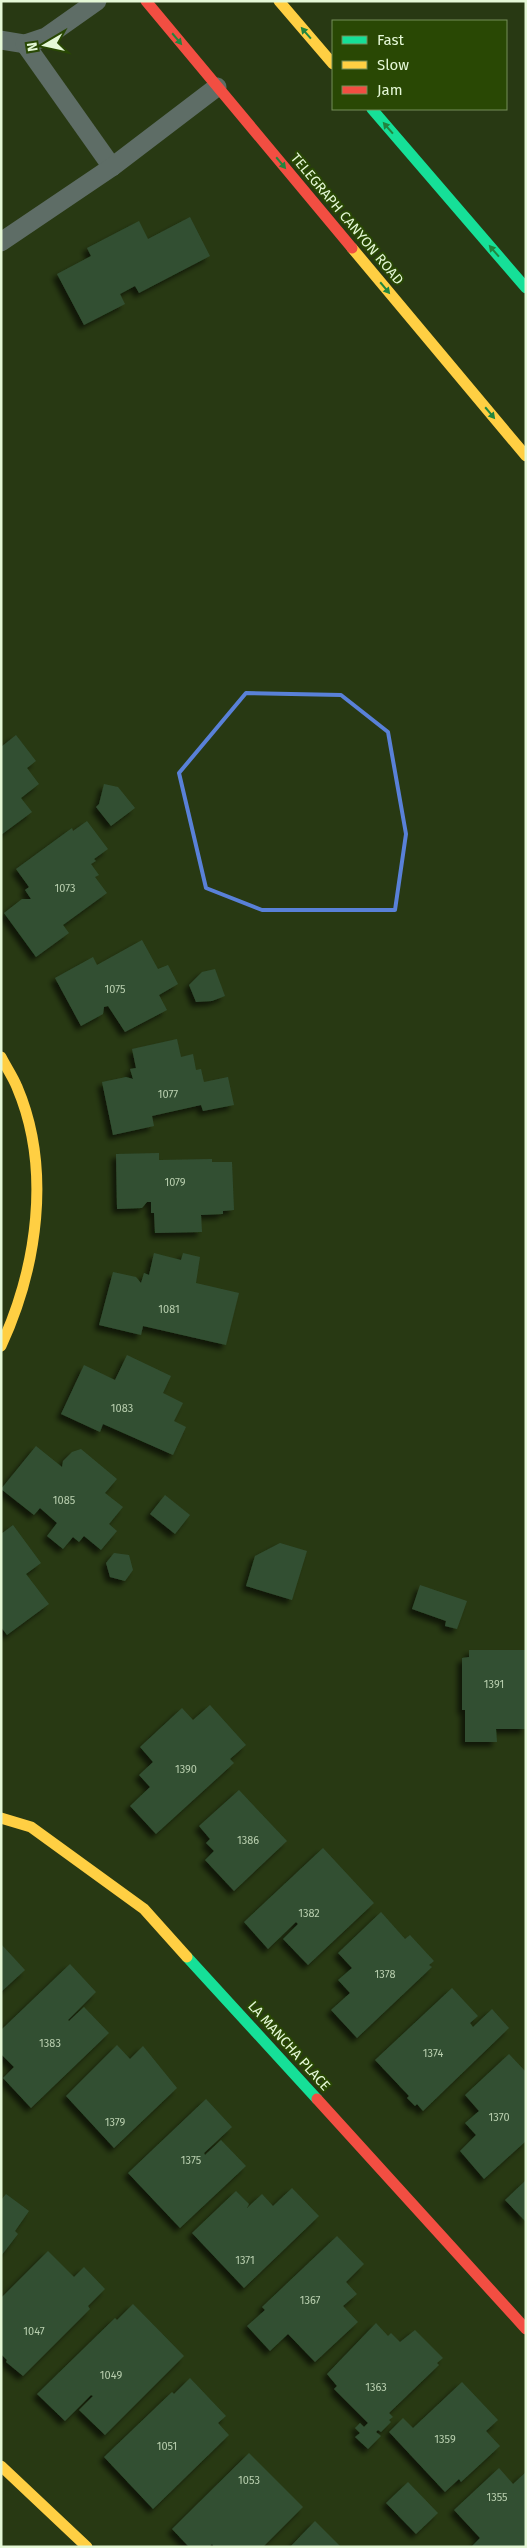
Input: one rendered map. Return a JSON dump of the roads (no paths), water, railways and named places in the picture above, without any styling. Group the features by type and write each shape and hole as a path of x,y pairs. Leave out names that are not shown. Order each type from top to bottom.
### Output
{"street":[{"name":"TELEGRAPH CANYON ROAD","path":"146,1 526,456"},
{"path":"279,1 332,63"},
{"path":"373,110 526,288"},
{"path":"1,1057 8,1067 23,1105 32,1145 36,1186 35,1227 29,1267 19,1306 1,1346"},
{"name":"LA MANCHA PLACE","path":"1,1818 31,1827 144,1909 526,2329"},
{"path":"1,2466 87,2547"}],"lane":[{"path":"1,40 25,44 46,36 97,1"},
{"path":"25,44 112,167"},
{"path":"1,242 112,167 217,87"}]}
